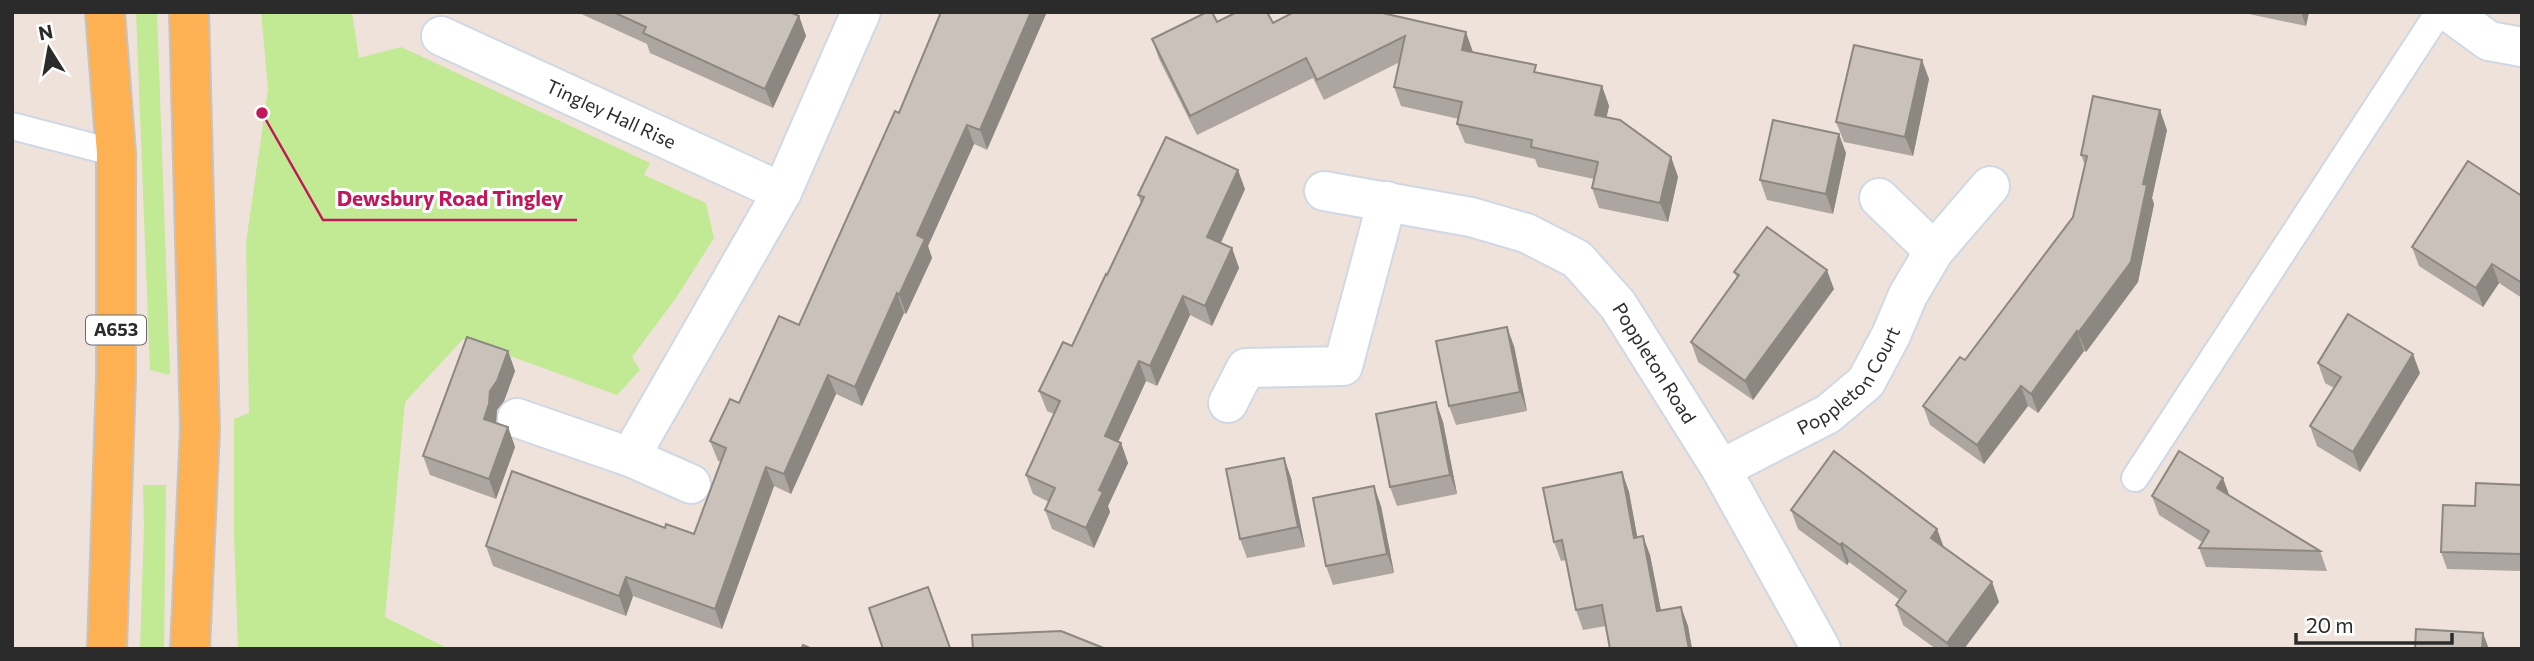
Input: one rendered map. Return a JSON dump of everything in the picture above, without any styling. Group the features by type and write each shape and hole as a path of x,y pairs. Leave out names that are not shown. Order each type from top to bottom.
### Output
{"main road":[{"name":"A653","path":"106,12 117,153 116,377 107,649"},
{"path":"189,12 200,429 190,649"}],"street":[{"path":"631,457 782,192 861,12"},
{"path":"2449,12 2489,41 2522,47"},
{"name":"Tingley Hall Rise","path":"441,36 782,192"},
{"name":"Poppleton Court","path":"1721,469 1828,414 1866,382 1908,295 1934,251 1990,186"},
{"name":"Poppleton Road","path":"1324,191 1471,217 1526,233 1577,259 1618,305 1721,469 1821,649"},
{"path":"1879,198 1934,251"},
{"path":"1228,403 1246,368 1343,366 1387,201"},
{"path":"517,418 631,457 691,484"}],"lane":[{"path":"2134,478 2439,12"},
{"path":"12,126 117,153"}],"green space":[{"path":"136,12 157,12 170,375 150,370"},
{"path":"261,12 352,12 359,58 401,47 650,163 644,175 706,203 714,238 676,298 632,357 640,370 617,395 463,339 405,402 385,617 449,649 238,649 234,419 249,413 246,243 268,89"},
{"path":"143,485 166,485 164,649 140,649"}],"building":[{"path":"613,12 790,12 799,16 765,89 643,33 646,27"},
{"path":"941,12 1031,12 980,130 967,125 917,235 925,239 899,295 897,293 855,387 828,375 784,474 766,467 715,609 626,577 619,596 486,546 512,471 665,528 666,524 694,534 726,448 710,441 730,399 739,403 779,316 799,325 895,111 899,113"},
{"path":"1212,12 1217,22 1237,12 1267,12 1273,23 1294,12 1378,12 1466,32 1462,50 1536,65 1534,72 1602,86 1595,115 1620,120 1671,157 1660,203 1592,188 1598,162 1531,147 1532,140 1457,124 1462,102 1394,87 1405,36 1317,80 1306,58 1190,116 1152,39"},
{"path":"1854,45 1922,60 1905,137 1836,122"},
{"path":"2093,96 2160,110 2143,184 2147,185 2131,262 2031,394 2021,386 1977,445 1923,406 1960,357 1965,360 2073,217 2087,156 2081,155"},
{"path":"1773,120 1839,134 1826,194 1760,180"},
{"path":"1166,137 1238,170 1207,237 1232,248 1205,306 1183,296 1150,366 1139,361 1105,436 1121,443 1099,490 1103,492 1086,528 1045,510 1055,488 1026,475 1060,401 1039,391 1063,342 1072,346 1144,197 1138,195"},
{"path":"2468,161 2522,196 2522,283 2492,264 2476,288 2412,247"},
{"path":"1767,227 1827,270 1745,381 1691,342 1739,275 1734,272"},
{"path":"2348,314 2413,354 2353,452 2310,426 2341,377 2318,363"},
{"path":"1507,327 1520,392 1449,406 1436,341"},
{"path":"467,337 508,351 497,381 490,391 484,419 508,427 489,479 423,456"},
{"path":"1436,402 1450,475 1390,487 1376,414"},
{"path":"1834,451 1937,529 1931,538 1992,582 1947,643 1896,605 1906,591 1842,543 1840,545 1791,510"},
{"path":"2179,451 2223,478 2217,488 2320,551 2199,548 2209,531 2152,496"},
{"path":"1284,458 1298,527 1240,539 1226,469"},
{"path":"1622,472 1634,538 1643,536 1657,611 1681,607 1689,649 1610,649 1602,605 1576,610 1562,540 1554,542 1543,488"},
{"path":"2476,483 2522,485 2522,554 2441,552 2443,505 2475,506"},
{"path":"1374,486 1387,554 1326,566 1313,498"},
{"path":"928,587 950,648 883,649 869,608"},
{"path":"2416,629 2483,633 2482,649 2415,649"},
{"path":"1061,631 1106,649 973,649 972,635"}],"place":[{"name":"Dewsbury Road Tingley","path":"262,113"}]}
